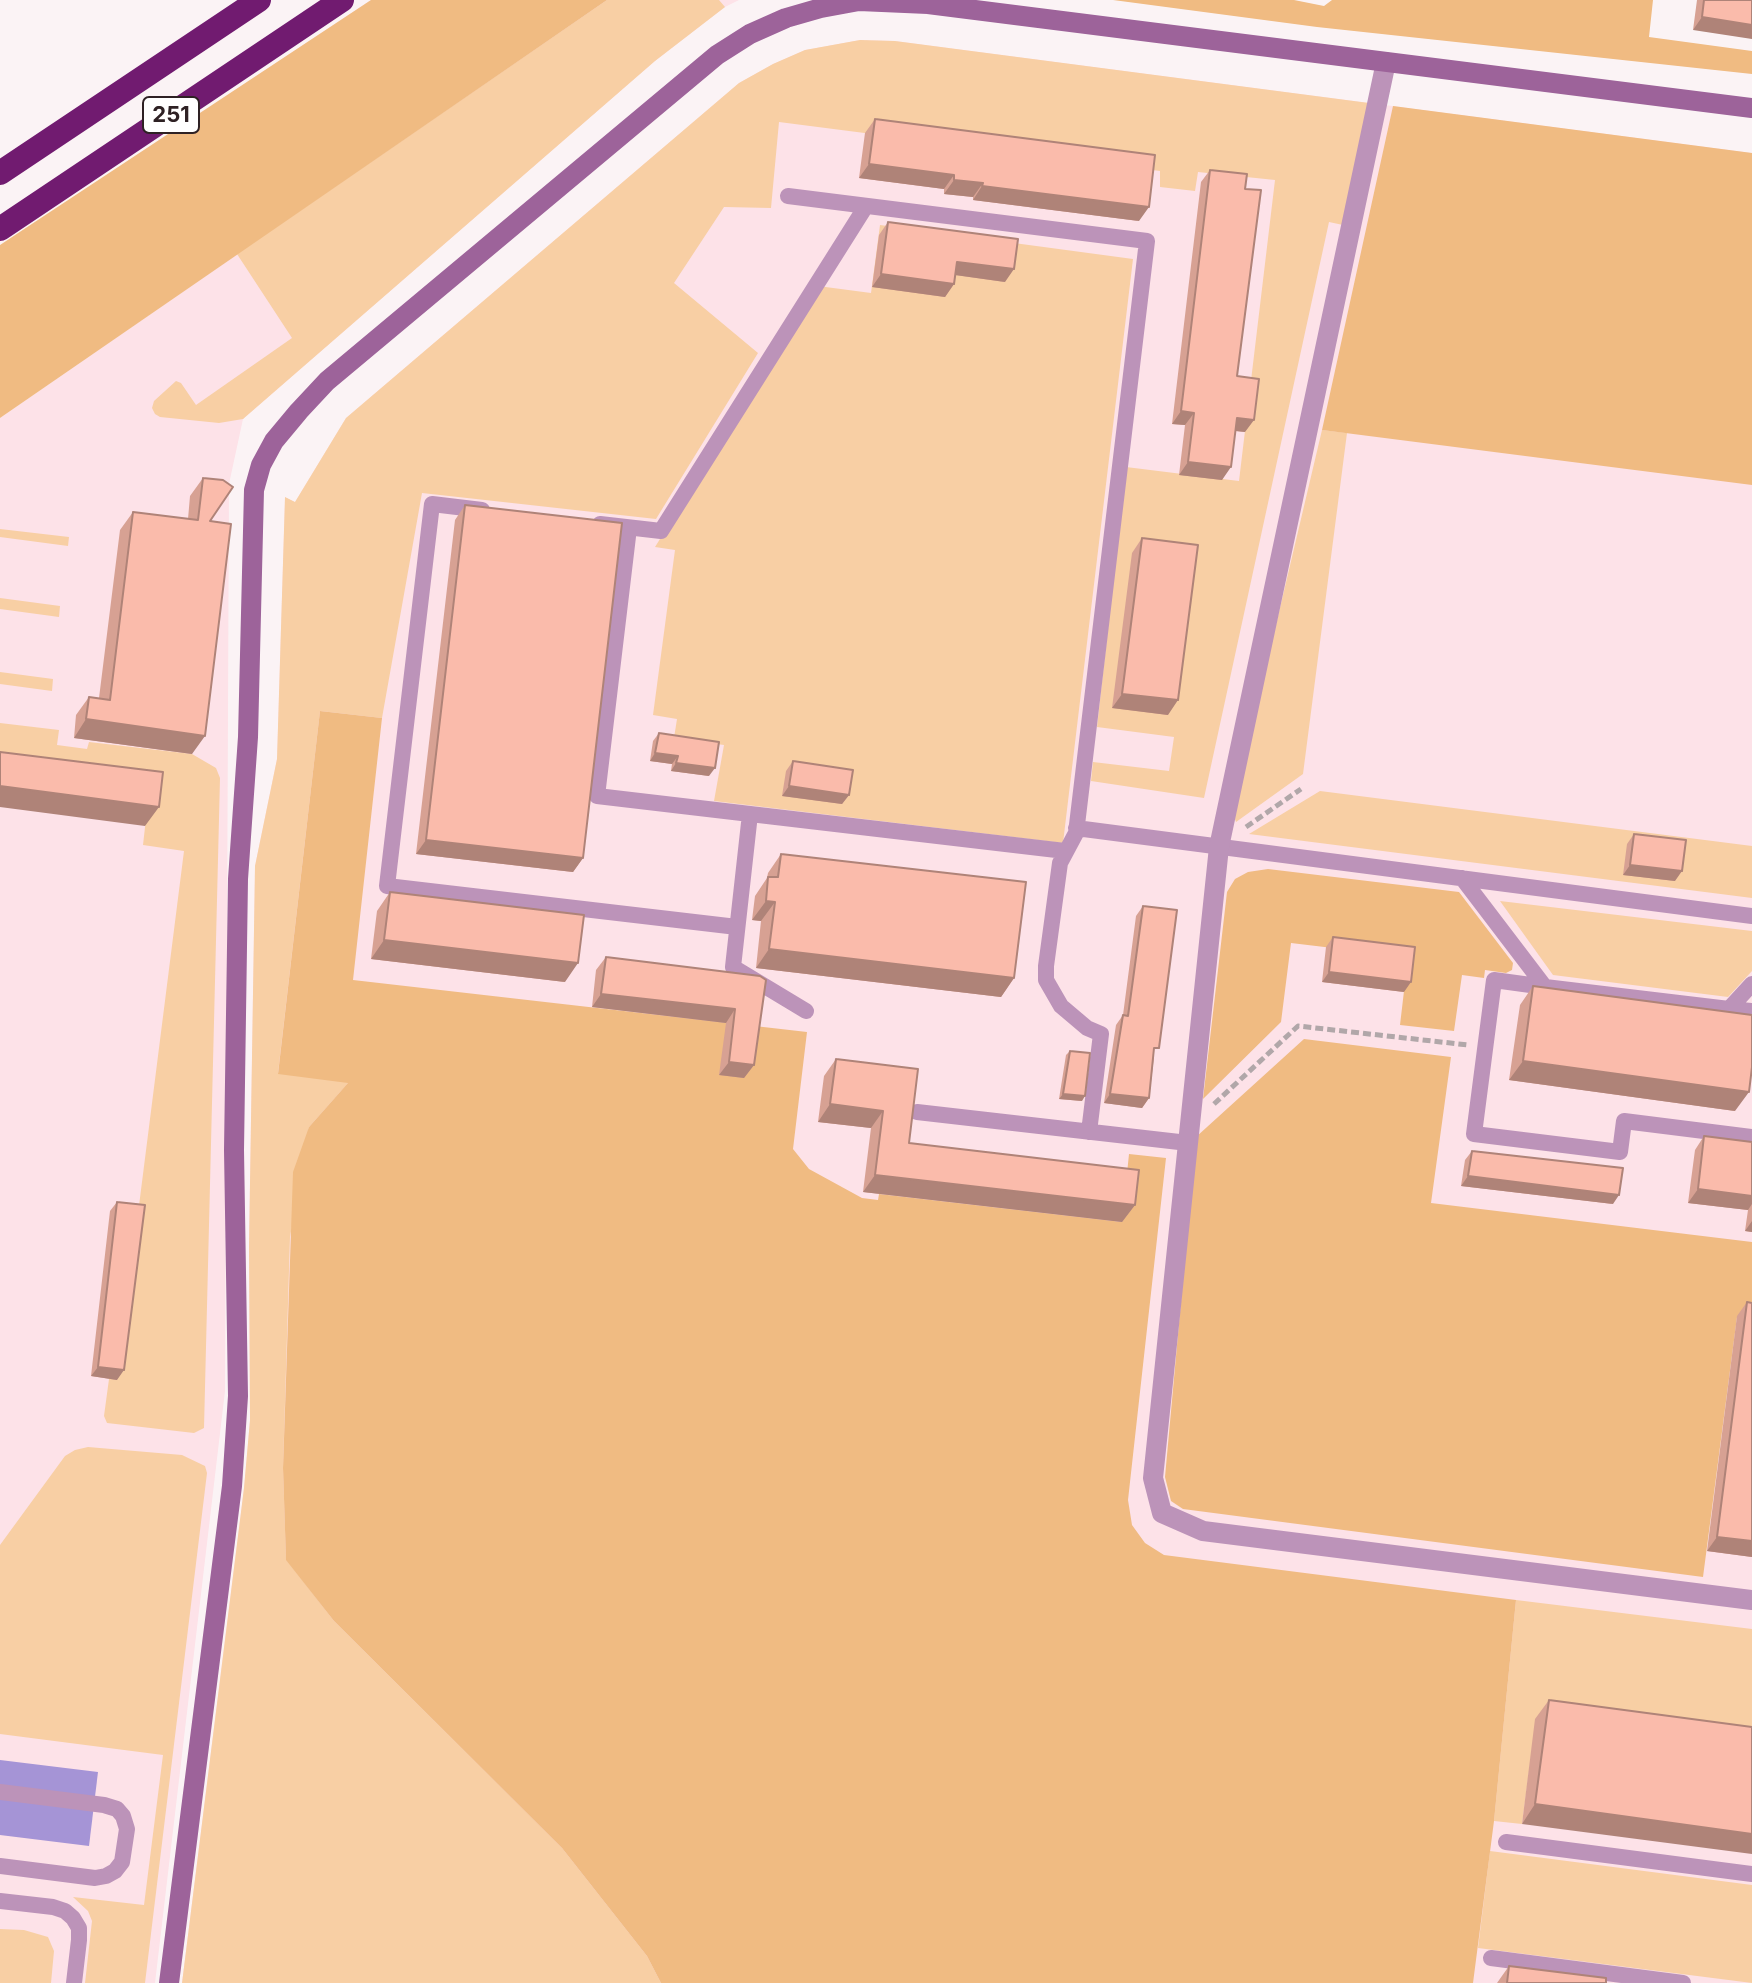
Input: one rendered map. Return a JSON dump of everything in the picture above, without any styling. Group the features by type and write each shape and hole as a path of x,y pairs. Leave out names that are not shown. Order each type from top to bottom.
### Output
{"highway":[{"name":"251","path":"0,173 259,0"},
{"name":"251","path":"0,229 342,0"}],"street":[{"path":"169,1983 232,1486 238,1396 234,1150 238,879 248,737 254,490 261,465 274,441 327,381 717,55 750,34 786,18 821,8 859,1 928,4 1752,108"},
{"path":"1386,62 1219,847 1153,1478 1162,1513 1203,1531 1752,1600"}],"lane":[{"path":"788,196 1147,241 1076,828 1072,844 1060,863 1046,980 1061,1006 1087,1028 1101,1034 1089,1132"},
{"path":"583,522 661,531 866,206"},
{"path":"493,511 432,504 387,886 737,927"},
{"path":"629,528 597,796 1065,851"},
{"path":"750,814 733,967 806,1011"},
{"path":"1076,828 1752,916"},
{"path":"1462,878 1545,987"},
{"path":"1752,1011 1494,980 1474,1134 1620,1152 1624,1121 1752,1137"},
{"path":"1729,1009 1752,984"},
{"path":"917,1112 1089,1132 1189,1135"},
{"path":"0,1792 104,1805 117,1809 127,1829 122,1862 106,1876 95,1878 0,1866"},
{"path":"1506,1842 1752,1874"},
{"path":"0,1901 53,1907 73,1918 79,1928 74,1983"},
{"path":"1491,1958 1683,1983"}],"path":[{"path":"1219,847 1301,789"},
{"path":"1189,1135 1298,1026 1485,1047"}],"shaded area":[{"path":"371,0 739,0 725,7 655,61 243,419 229,484 225,1391 155,1983 0,1983 0,418 236,255 162,139"},
{"path":"371,0 607,0 0,418 0,245"},
{"path":"607,0 719,0 725,7 655,61 243,419 219,423 155,414 152,408 154,401 176,381 181,383 196,405 292,338 237,254"},
{"path":"1113,0 1294,0 1324,6 1332,0 1653,0 1649,37 1752,51 1752,74 1317,27"},
{"path":"860,40 895,41 1752,153 1752,1983 182,1983 250,1420 249,1246 255,866 277,759 285,497 295,502 346,418 739,83 805,50"},
{"path":"860,40 895,41 1369,103 1343,225 1329,222 1204,798 1091,781 1093,762 1169,771 1174,737 1097,727 1126,467 1239,481 1275,180 1198,172 1195,191 1160,187 1160,171 779,122 771,208 724,207 674,283 758,353 656,519 422,493 382,718 320,711 278,1073 349,1082 309,1127 290,1237 283,1468 286,1559 334,1621 562,1848 647,1956 661,1983 182,1983 250,1420 249,1246 255,866 277,759 285,497 295,502 346,418 739,83 805,50"},
{"path":"1393,106 1752,153 1752,485 1322,430"},
{"path":"880,225 1133,259 1063,843 714,801 724,745 674,738 677,719 653,715 675,550 655,547 818,286 871,293"},
{"path":"1322,430 1347,433 1303,774 1236,822 1232,811"},
{"path":"0,529 69,537 68,546 0,537"},
{"path":"0,598 60,606 59,617 0,609"},
{"path":"0,672 53,679 52,691 0,684"},
{"path":"320,711 382,718 353,980 807,1032 793,1149 809,1169 862,1198 878,1200 879,1194 1122,1222 1129,1154 1166,1158 1128,1500 1132,1525 1145,1543 1164,1555 1516,1600 1494,1821 1473,1983 661,1983 647,1956 562,1848 334,1621 286,1560 283,1468 293,1172 309,1127 348,1083 278,1074"},
{"path":"0,723 59,730 57,745 87,749 89,742 192,754 216,768 220,778 204,1428 194,1433 107,1423 104,1416 109,1379 117,1379 184,851 143,845 149,792 0,772"},
{"path":"1320,791 1752,846 1752,898 1249,834"},
{"path":"1268,869 1459,892 1513,963 1512,970 1506,973 1485,970 1484,978 1462,975 1454,1031 1400,1025 1408,957 1291,943 1281,1022 1203,1099 1227,892 1235,879 1248,872"},
{"path":"1500,901 1752,931 1752,971 1728,997 1553,975"},
{"path":"1304,1039 1451,1057 1431,1203 1752,1242 1752,1318 1737,1317 1703,1577 1183,1509 1171,1501 1165,1477 1196,1137"},
{"path":"88,1447 182,1455 205,1466 207,1473 145,1983 85,1983 92,1921 88,1911 73,1897 144,1905 163,1755 0,1734 0,1545 65,1456"},
{"path":"1516,1600 1752,1629 1752,1748 1536,1719 1522,1824 1494,1821"},
{"path":"0,1760 98,1772 89,1846 0,1835"},
{"path":"1490,1851 1752,1885 1752,1983 1478,1948"},
{"path":"0,1929 24,1930 48,1937 54,1951 51,1983 0,1983"}],"building":[{"path":"1704,0 1752,0 1752,25 1702,17"},
{"path":"875,119 1155,155 1149,207 982,186 983,183 954,180 954,175 869,164"},
{"path":"1210,170 1247,174 1245,189 1261,190 1237,376 1259,379 1254,420 1237,418 1231,467 1188,462 1194,413 1181,411"},
{"path":"888,222 1018,239 1014,269 957,262 954,284 881,274"},
{"path":"203,478 223,480 233,487 210,521 231,524 205,736 86,719 89,697 110,700 133,512 198,520"},
{"path":"465,505 622,523 583,858 426,840"},
{"path":"1142,538 1198,545 1178,700 1122,694"},
{"path":"659,733 719,742 715,768 676,763 678,756 655,753"},
{"path":"0,752 163,772 159,807 0,786"},
{"path":"793,761 853,770 849,795 789,786"},
{"path":"1634,834 1686,840 1682,871 1630,865"},
{"path":"781,854 1026,882 1014,978 769,949 775,902 766,901 768,877 778,877"},
{"path":"390,892 584,915 578,963 384,940"},
{"path":"1143,906 1177,910 1159,1048 1154,1048 1149,1098 1110,1094 1123,1015 1128,1016"},
{"path":"1333,937 1415,947 1411,982 1329,972"},
{"path":"606,957 760,976 766,980 754,1065 729,1062 735,1009 601,994"},
{"path":"1533,986 1752,1015 1749,1092 1523,1061"},
{"path":"1070,1051 1090,1053 1085,1096 1063,1094"},
{"path":"836,1059 918,1069 909,1143 1139,1170 1135,1205 875,1175 883,1111 830,1104"},
{"path":"1704,1136 1752,1142 1752,1196 1698,1189"},
{"path":"1472,1151 1623,1168 1619,1195 1468,1176"},
{"path":"117,1202 145,1205 124,1370 98,1367"},
{"path":"1747,1302 1752,1303 1752,1541 1717,1537"},
{"path":"1549,1700 1752,1727 1752,1834 1535,1804"},
{"path":"1509,1966 1606,1978 1606,1983 1507,1983"}]}
